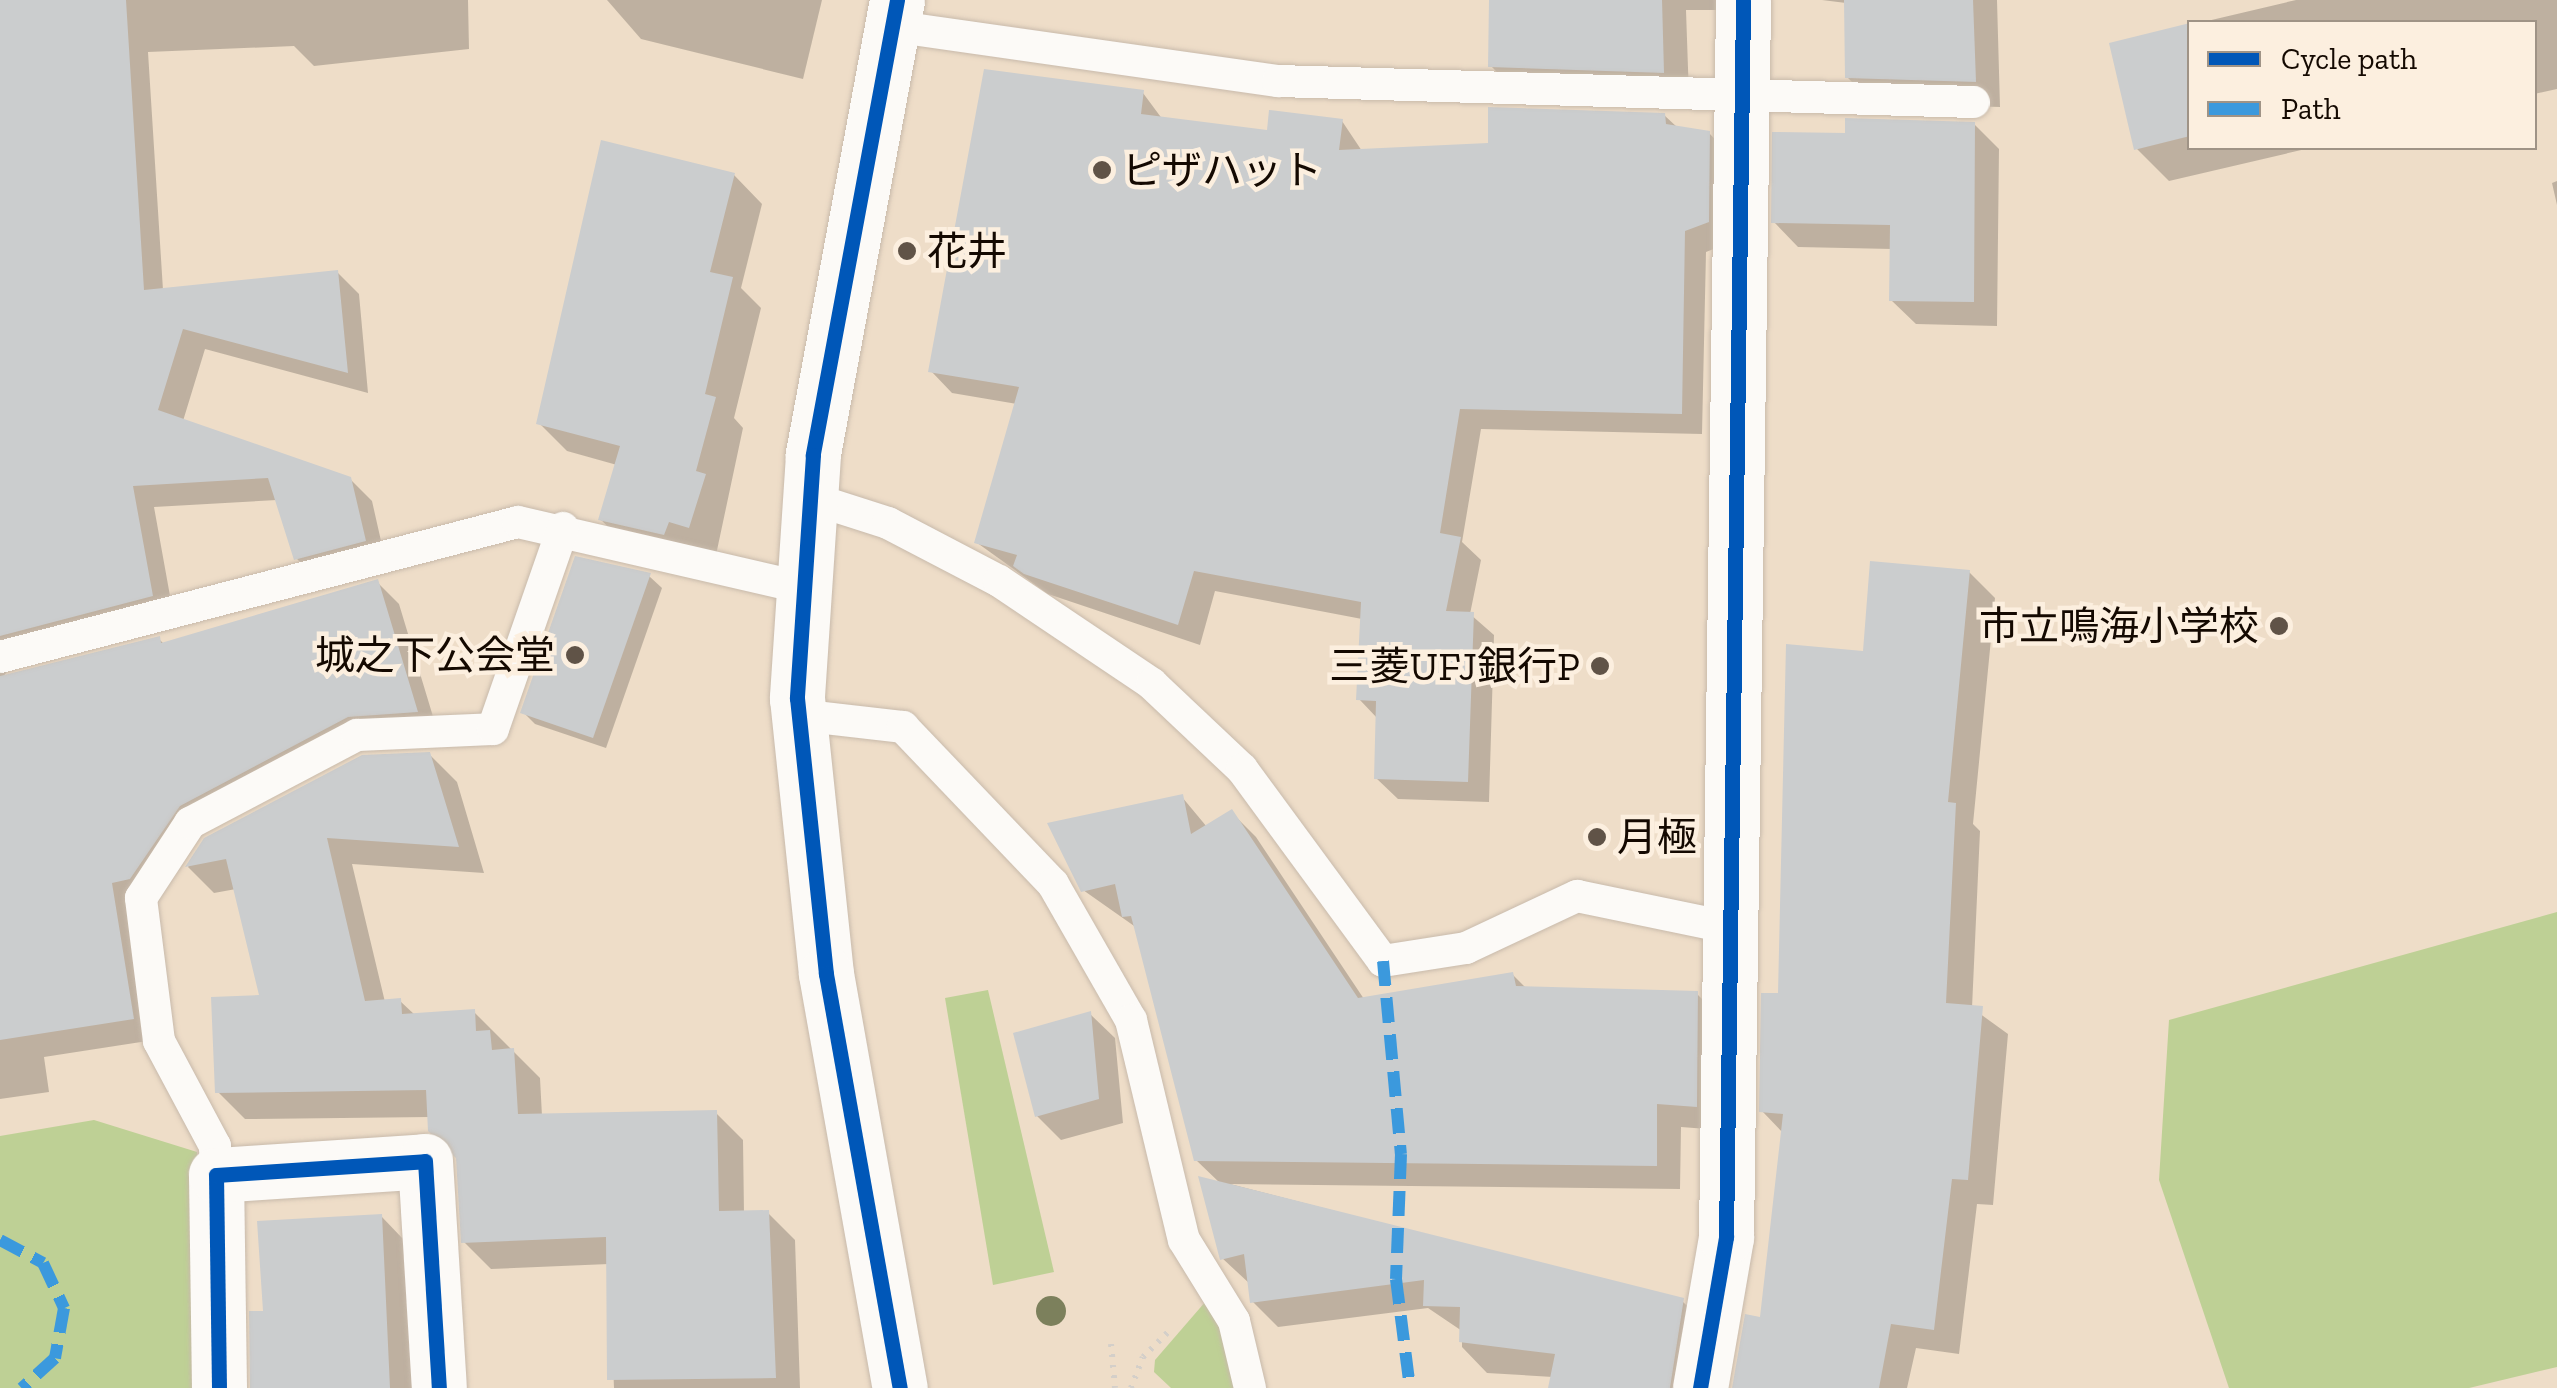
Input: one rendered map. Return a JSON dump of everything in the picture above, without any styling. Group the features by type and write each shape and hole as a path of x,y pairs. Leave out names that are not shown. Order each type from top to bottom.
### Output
{"street":[{"path":"1700,1388 1726,1237 1743,0"},
{"path":"894,13 832,318 802,588 798,715 826,974 900,1388"},
{"path":"220,1388 216,1175 425,1161 440,1388"}],"lane":[{"path":"894,13 1278,81 1974,102"},
{"path":"810,498 888,523 999,581 1152,684 1242,770 1383,961 1466,948 1577,896 1732,928"},
{"path":"0,657 518,522 563,528 802,588"},
{"path":"216,1175 215,1146 159,1040 141,898 190,823 357,735 493,729 563,528"},
{"path":"798,715 902,727 1054,884 1132,1020 1184,1240 1234,1321 1250,1388"}],"path":[{"path":"1131,1388 1143,1357 1208,1279"},
{"path":"1111,1344 1116,1388"}],"green space":[{"path":"2557,912 2557,1367 2469,1388 2229,1388 2159,1180 2169,1020"},
{"path":"988,990 1054,1272 993,1285 945,998"},
{"path":"94,1120 197,1152 204,1388 0,1388 0,1136"},
{"path":"1206,1301 1222,1321 1236,1388 1171,1388 1154,1372 1155,1360"}],"building":[{"path":"0,0 126,0 144,290 338,270 348,373 183,329 158,410 351,477 366,541 294,560 268,478 133,486 153,596 0,636"},
{"path":"1489,0 1662,0 1664,73 1488,67"},
{"path":"1844,0 1973,0 1976,82 1845,78"},
{"path":"2187,24 2187,137 2134,150 2109,43"},
{"path":"984,69 1144,90 1141,114 1267,130 1269,110 1343,119 1339,150 1488,143 1488,107 1665,113 1666,124 1710,131 1709,222 1685,231 1682,414 1460,409 1440,533 1461,537 1446,611 1474,612 1468,782 1374,779 1376,701 1356,700 1361,602 1194,571 1178,625 1024,574 1013,566 1017,555 974,543 1019,387 928,372"},
{"path":"1845,118 1975,122 1974,302 1889,301 1890,225 1771,223 1772,132 1845,133"},
{"path":"601,140 735,173 710,272 733,277 705,394 716,397 696,471 706,474 689,528 669,522 664,535 598,520 620,446 536,424"},
{"path":"575,556 651,573 593,738 520,713"},
{"path":"1870,561 1970,570 1948,802 1956,803 1946,1003 1983,1006 1968,1180 1952,1179 1934,1330 1891,1324 1879,1388 1732,1388 1745,1314 1760,1317 1783,1114 1759,1112 1761,993 1778,993 1786,644 1863,651"},
{"path":"378,579 418,712 348,717 180,806 130,879 112,883 134,1019 0,1040 0,676 160,636 161,643"},
{"path":"430,752 459,847 327,838 365,1001 401,998 402,1014 475,1009 476,1031 490,1030 492,1050 514,1048 518,1114 717,1110 719,1211 769,1210 776,1378 607,1380 606,1237 461,1243 456,1158 428,1131 426,1090 215,1093 211,997 259,995 226,859 185,867 204,838 362,755"},
{"path":"1183,794 1191,834 1232,809 1358,998 1513,972 1516,986 1698,991 1697,1107 1657,1104 1657,1166 1194,1161 1131,916 1122,917 1115,884 1081,892 1047,823"},
{"path":"1091,1011 1099,1099 1035,1117 1013,1033"},
{"path":"1198,1176 1684,1298 1670,1388 1548,1388 1555,1354 1459,1342 1460,1307 1423,1306 1424,1280 1250,1303 1244,1254 1220,1260"},
{"path":"382,1214 390,1388 250,1388 249,1311 263,1311 257,1221"}],"marked path":[{"path":"1383,961 1401,1154 1396,1279 1410,1388"},
{"path":"0,1240 43,1263 64,1308 55,1358 22,1388"}],"cycle path":[{"path":"897,0 813,455 797,698 826,974 900,1388"},
{"path":"1700,1388 1726,1237 1743,0"},
{"path":"219,1388 216,1175 425,1161 439,1388"}],"place":[{"name":"ピザハット","path":"1102,170"},
{"name":"花井","path":"907,251"},
{"name":"市立鳴海小学校","path":"2279,626"},
{"name":"城之下公会堂","path":"575,655"},
{"name":"三菱UFJ銀行P","path":"1600,666"},
{"name":"月極","path":"1597,837"}]}
